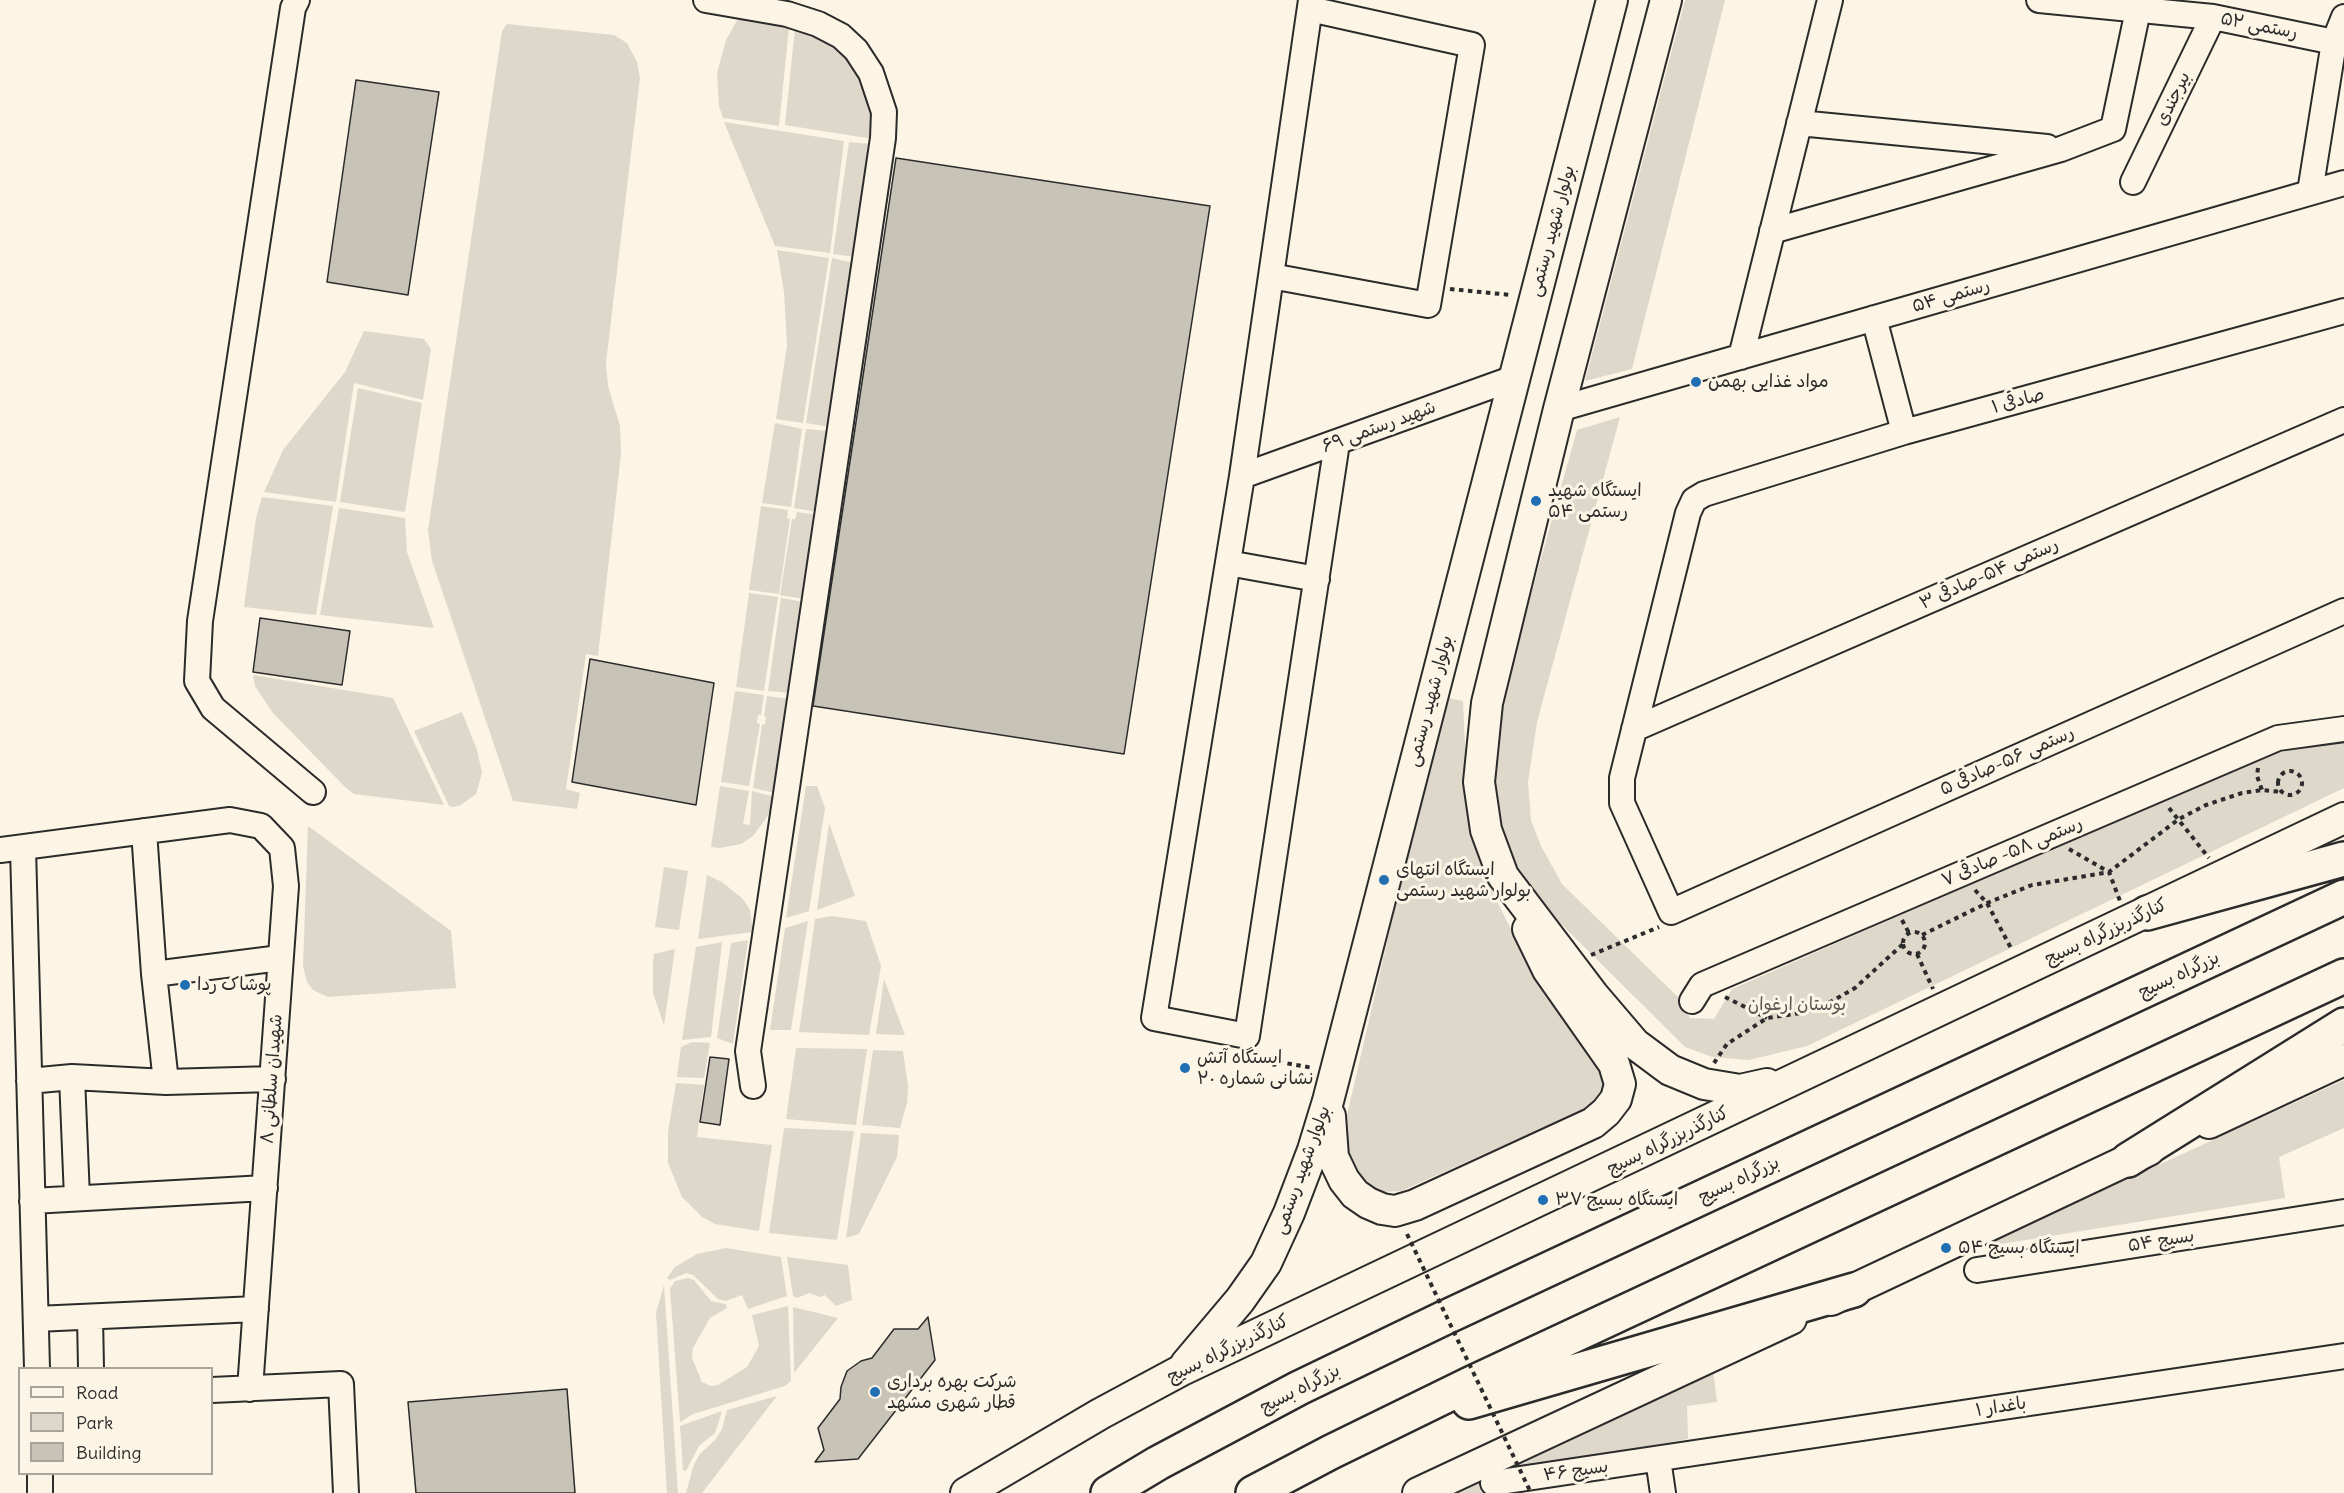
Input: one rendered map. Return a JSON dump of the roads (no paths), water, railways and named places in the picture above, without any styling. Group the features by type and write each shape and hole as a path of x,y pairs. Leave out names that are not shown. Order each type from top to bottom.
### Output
{"highway":[{"path":"2135,910 2344,859"},
{"name":"بزرگراه بسیج","path":"1108,1493 1288,1393 1431,1324 2344,897"},
{"path":"1253,1493 1375,1430 2344,976"},
{"path":"2128,1160 2344,1025"},
{"path":"1375,1430 1854,1290"}],"main road":[{"name":"بولوار شهید رستمی","path":"1179,1371 1240,1300 1266,1263 1289,1213 1328,1101 1612,0"},
{"path":"1328,1101 1333,1157 1344,1180 1355,1194 1368,1203 1382,1209 1395,1210 1415,1205 1593,1123 1616,1099 1620,1084 1614,1064 1548,970 1503,876 1486,830 1479,782 1487,703 1559,409 1666,0"},
{"name":"کنارگذربزرگراه بسیج","path":"966,1493 1100,1414 1179,1371 1799,1077 2135,910 2344,818"},
{"path":"1503,876 1628,1036 1670,1070 1704,1084 1740,1090 1799,1077"},
{"path":"1418,1493 2344,1060"}],"street":[{"path":"297,0 293,8 200,621 196,681 213,708 313,792"},
{"path":"706,0 787,14 818,24 841,36 856,50 872,73 884,112 884,138 748,1052 753,1086"},
{"path":"1741,357 1830,0"},
{"name":"رستمی ۵۲","path":"2039,0 2213,17 2334,42"},
{"path":"1271,276 1428,305 1472,45 1310,4 1242,476 1154,1018 1247,1036 1337,443"},
{"path":"1772,231 2061,149 2113,129 2138,10"},
{"name":"بیرجندی","path":"2133,182 2213,17"},
{"path":"2310,192 2334,42 2344,17"},
{"path":"1799,123 2061,149"},
{"name":"رستمی ۵۴","path":"1559,409 2344,183"},
{"name":"صادقی ۱","path":"1634,729 1688,513 1694,500 1704,494 1904,432 2344,310"},
{"path":"1874,318 1904,432"},
{"name":"شهید رستمی ۶۹","path":"1242,476 1514,378"},
{"name":"رستمی ۵۴-صادقی ۳","path":"1634,729 2344,420"},
{"path":"1228,563 1317,579"},
{"name":"رستمی ۵۶-صادقی ۵","path":"1634,729 1622,778 1622,803 1671,912 2344,611"},
{"name":"رستمی ۵۸- صادقی ۷","path":"1697,993 1960,874 2278,738 2344,729"},
{"name":"شهیدان سلطانی ۸","path":"11,849 230,820 261,826 282,848 286,886 250,1389"},
{"path":"144,831 154,974 166,1082"},
{"path":"11,849 29,1081 37,1367"},
{"path":"154,974 280,958"},
{"path":"29,1081 72,1077 166,1082 273,1079"},
{"path":"72,1077 77,1198"},
{"path":"32,1200 265,1188"},
{"name":"بسیج ۵۴","path":"1977,1270 2344,1212"},
{"path":"36,1319 256,1309"},
{"path":"90,1317 91,1367"},
{"name":"باغدار ۱","path":"1658,1459 2344,1356"},
{"path":"213,1390 341,1384 346,1493"},
{"path":"1658,1459 1663,1493"},
{"name":"بسیج ۴۶","path":"1493,1483 1658,1459"},
{"path":"40,1475 40,1493"}],"place":[{"name":"مواد غذایی بهمن","path":"1696,382"},
{"name":"ایستگاه شهید رستمی ۵۴","path":"1536,501"},
{"name":"ایستگاه انتهای بولوار شهید رستمی","path":"1384,880"},
{"name":"پوشاک ردا","path":"185,985"},
{"name":"ایستگاه آتش نشانی شماره ۲۰","path":"1185,1068"},
{"name":"ایستگاه بسیج ۳۷","path":"1543,1200"},
{"name":"ایستگاه بسیج ۵۴","path":"1946,1248"},
{"name":"شرکت بهره برداری قطار شهری مشهد","path":"875,1392"}],"park label":[{"name":"بوستان ارغوان","path":"1797,1005"}]}
